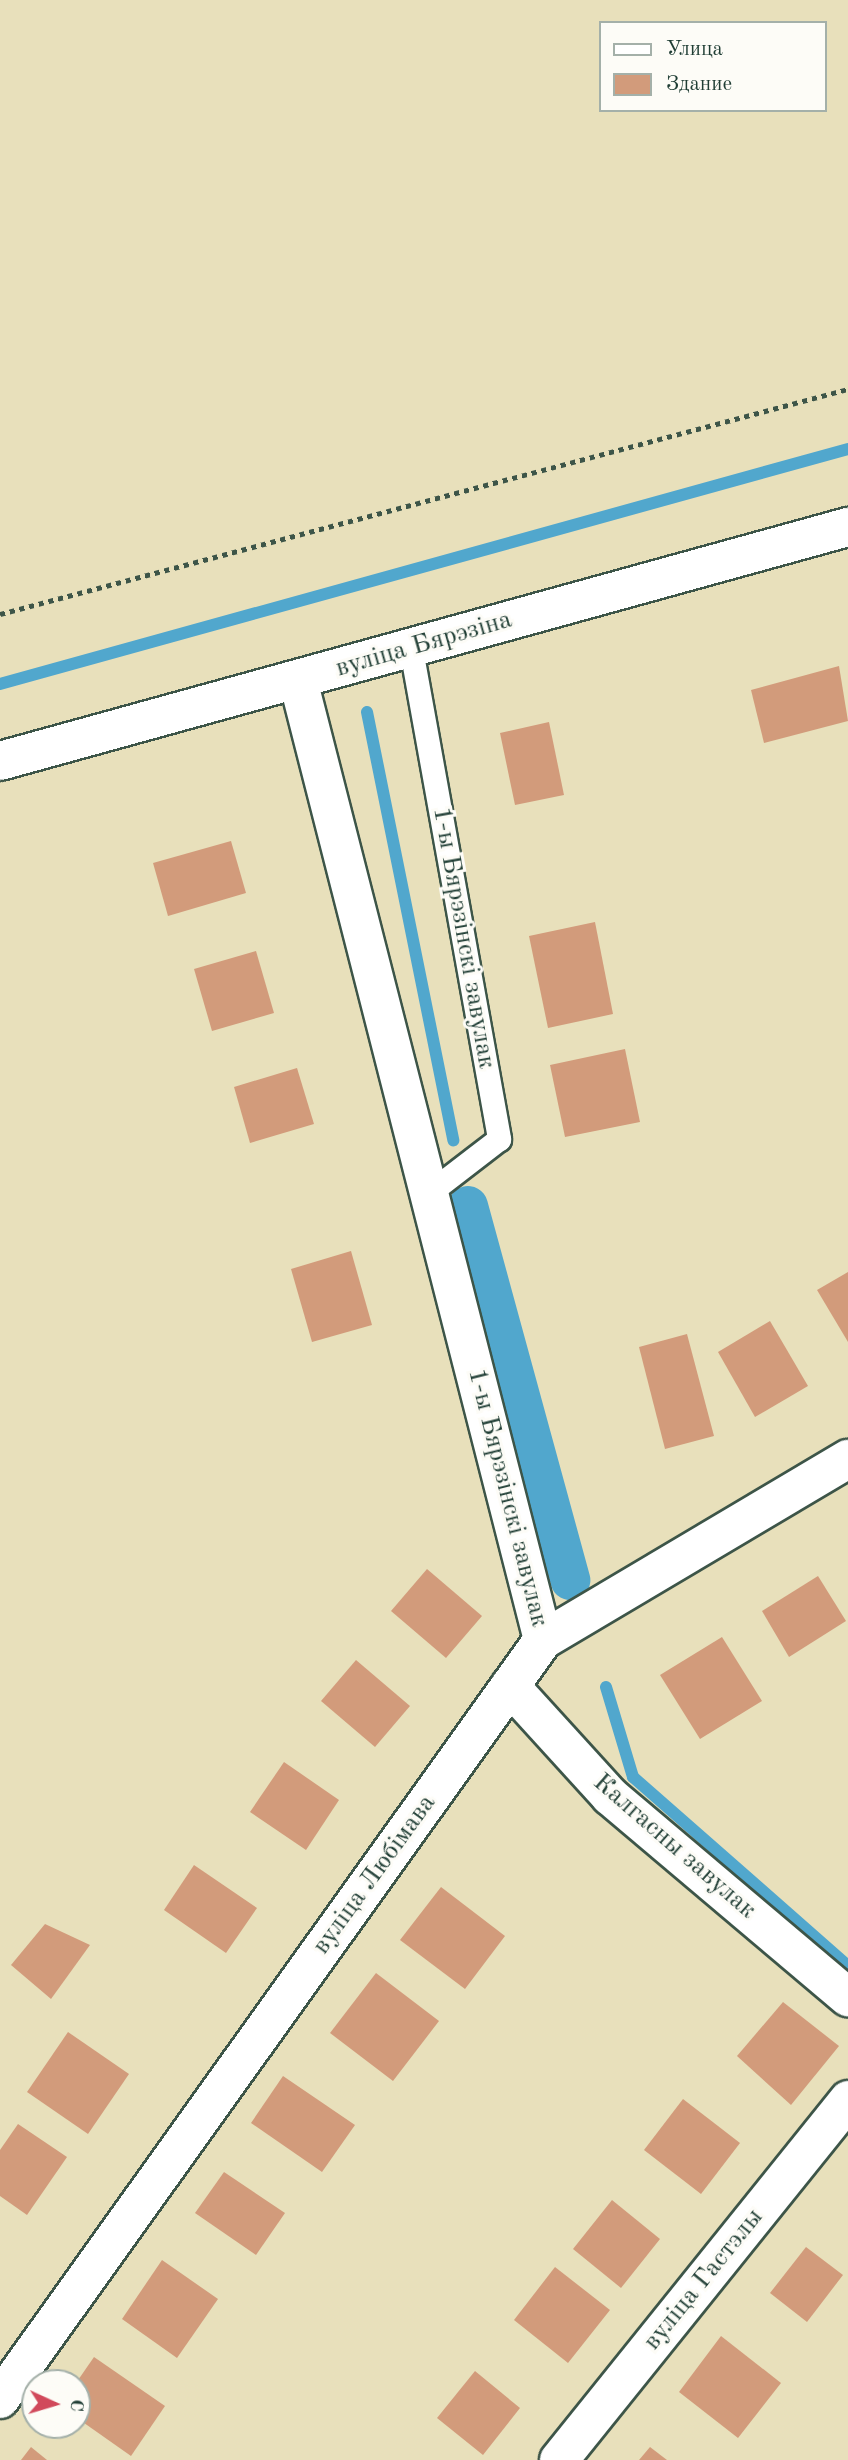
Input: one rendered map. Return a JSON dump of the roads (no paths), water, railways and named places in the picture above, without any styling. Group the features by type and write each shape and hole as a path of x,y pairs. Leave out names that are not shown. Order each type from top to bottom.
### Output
{"street":[{"name":"вуліца Бярэзіна","path":"0,761 848,527"},
{"name":"1-ы Бярэзінскі завулак","path":"298,680 543,1640"},
{"name":"вуліца Любімава","path":"0,2399 543,1640 848,1460"},
{"name":"Калгасны завулак","path":"510,1686 610,1796 848,1997"},
{"name":"вуліца Гастэлы","path":"559,2460 848,2100"}],"lane":[{"name":"1-ы Бярэзінскі завулак","path":"411,649 499,1139 429,1193"}],"waterway":[{"path":"0,684 848,449"},
{"path":"367,712 453,1140"},
{"path":"468,1206 570,1580"},
{"path":"606,1687 633,1777 848,1966"}]}
